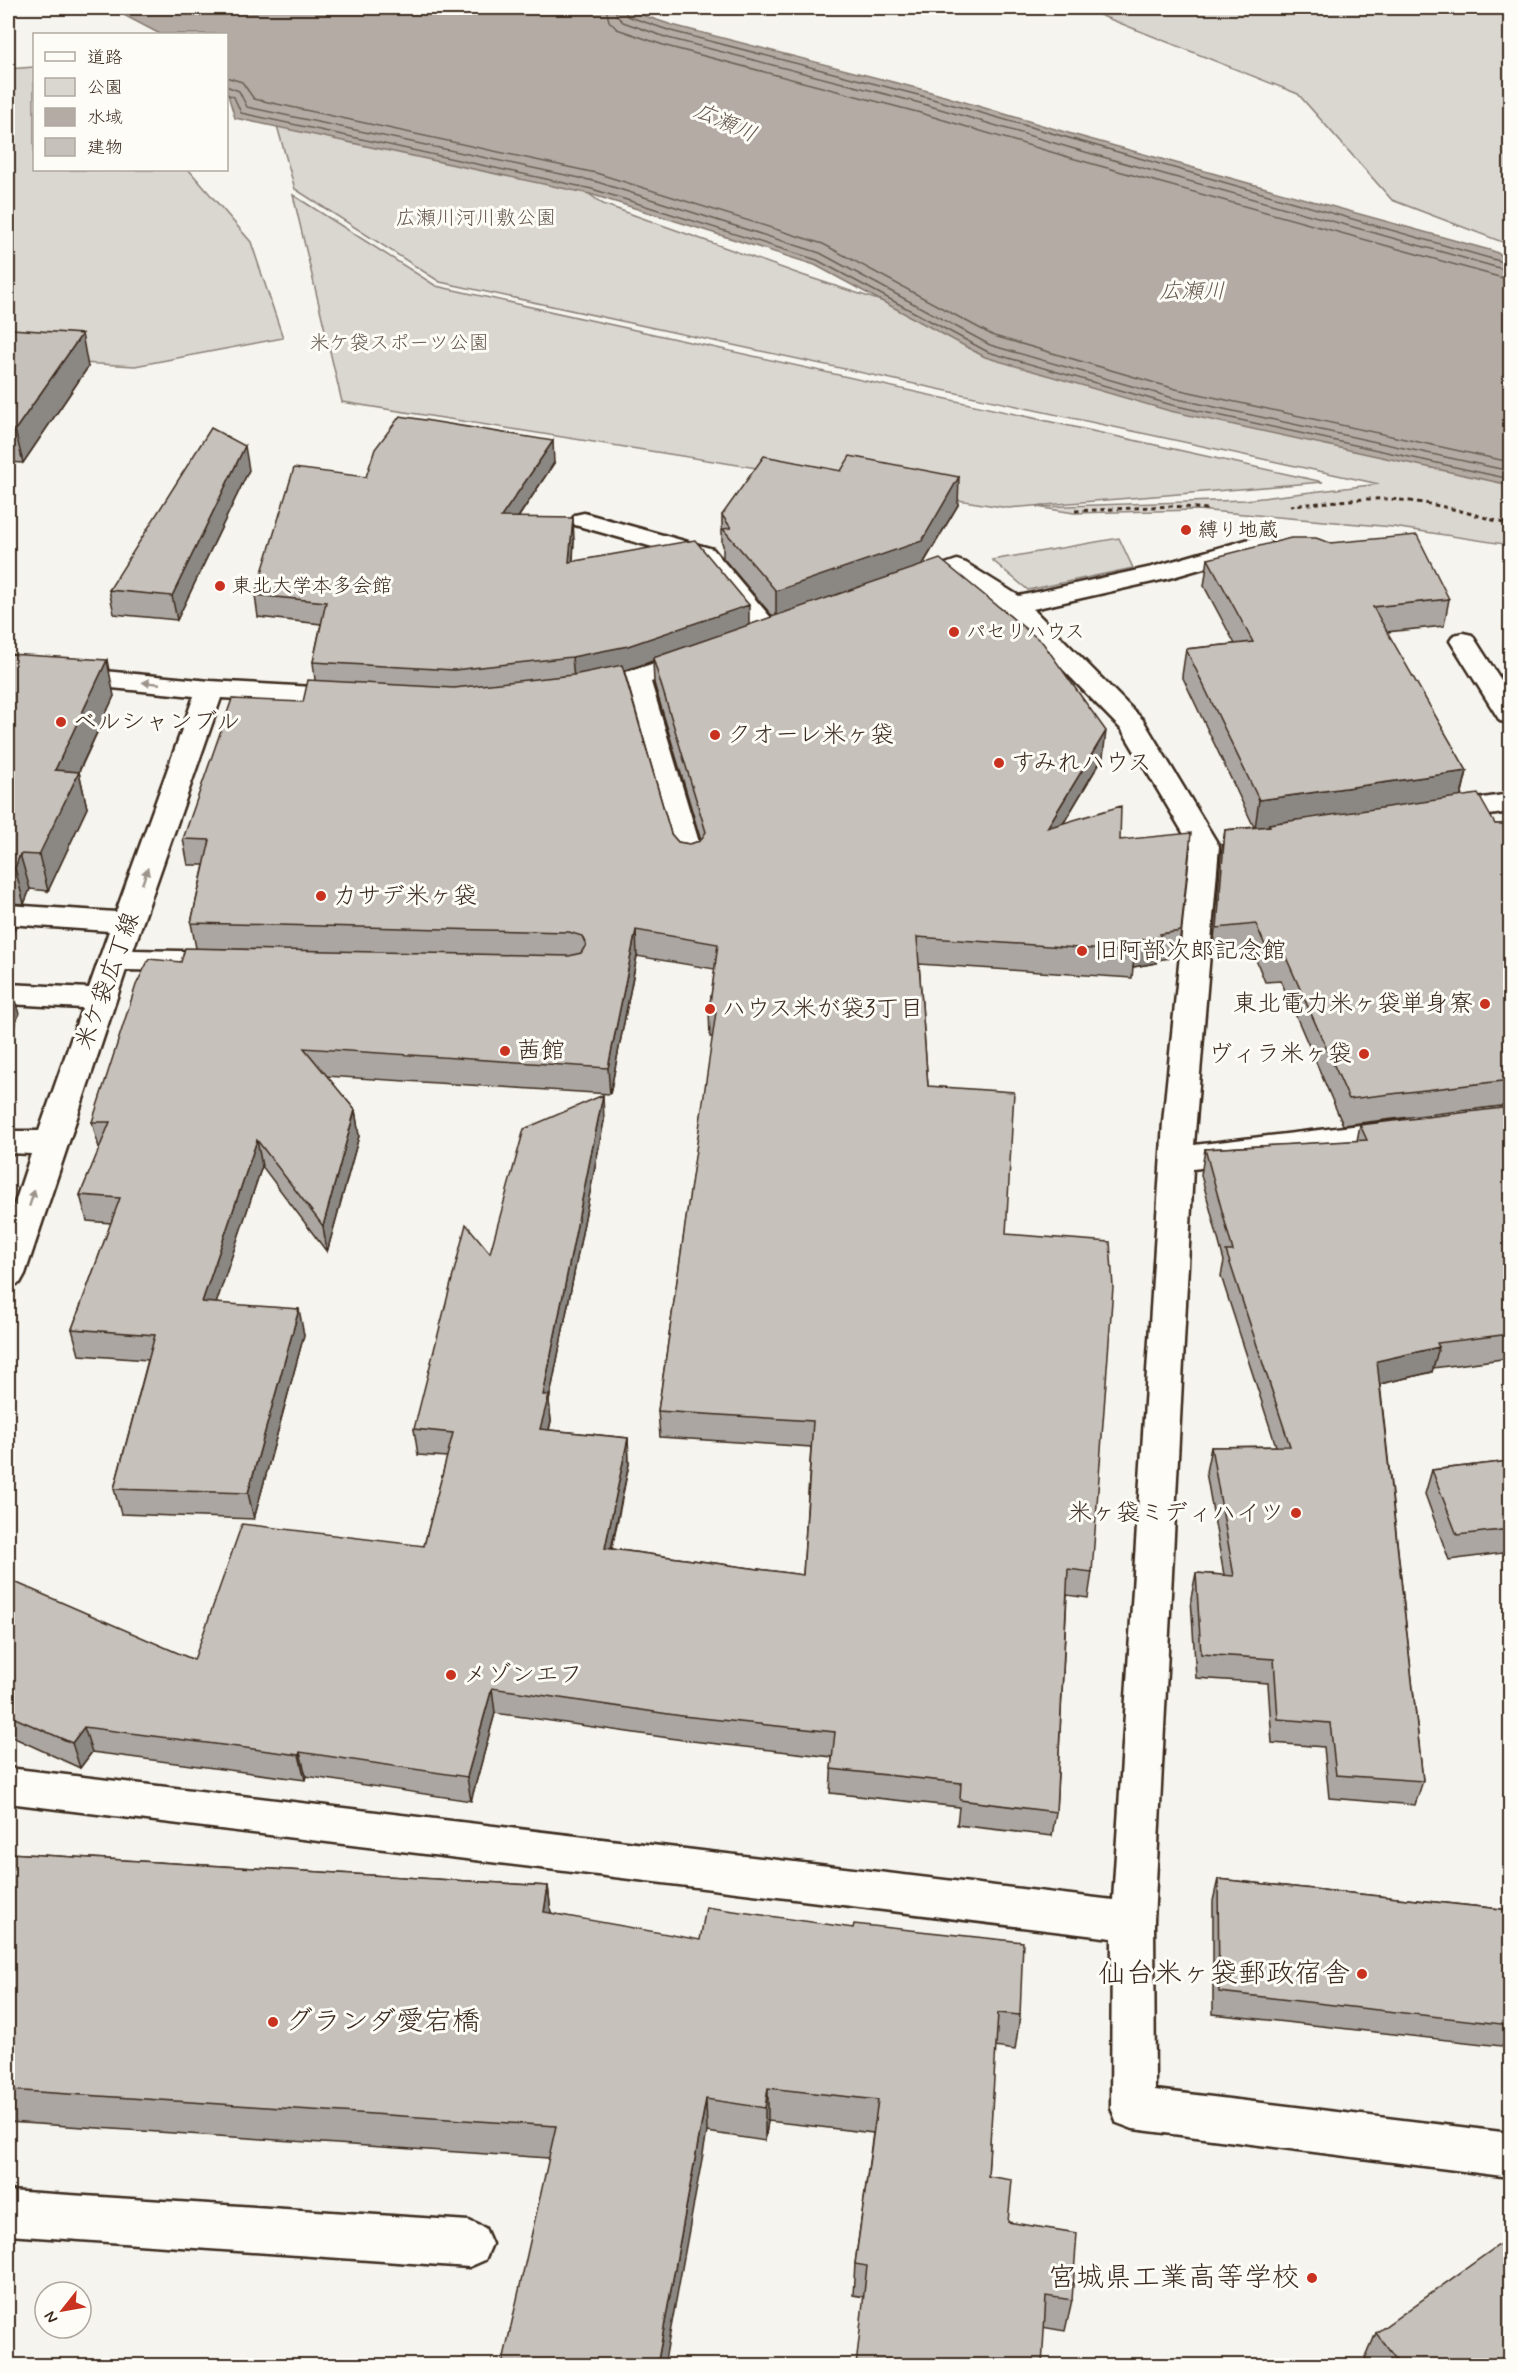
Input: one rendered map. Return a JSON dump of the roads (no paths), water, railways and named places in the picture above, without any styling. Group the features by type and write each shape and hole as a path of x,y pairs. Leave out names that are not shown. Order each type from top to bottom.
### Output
{"street":[{"path":"584,520 704,554 770,632"},
{"path":"1015,605 1157,574 1260,544"},
{"path":"891,591 957,568 1015,605 1133,726 1218,844 1179,1122 1133,1922 1133,2108 1510,2155"},
{"path":"1463,641 1510,715"},
{"path":"562,691 636,678 714,651"},
{"path":"8,669 210,689 374,698"},
{"path":"636,678 688,859"},
{"name":"米ケ袋広丁線","path":"8,1274 50,1143 210,689"},
{"path":"1417,816 1510,803"},
{"path":"8,914 129,923"},
{"path":"116,960 248,963"},
{"path":"8,994 101,999"},
{"path":"1178,1159 1427,1128"},
{"path":"8,1142 50,1143"},
{"path":"8,1786 1133,1922"},
{"path":"8,2213 469,2244"}],"water":[{"name":"広瀬川","path":"117,8 621,8 672,25 924,90 1075,135 1493,251 1510,259 1510,485 1170,411 985,357 815,265 590,194 235,118 228,95 228,33 158,33 118,12"}],"place":[{"name":"縛り地蔵","path":"1186,530"},
{"name":"東北大学本多会館","path":"220,586"},
{"name":"パセリハウス","path":"954,632"},
{"name":"ベルシャンブル","path":"61,722"},
{"name":"クオーレ米ヶ袋","path":"715,735"},
{"name":"すみれハウス","path":"999,763"},
{"name":"カサデ米ヶ袋","path":"321,896"},
{"name":"旧阿部次郎記念館","path":"1082,951"},
{"name":"東北電力米ヶ袋単身寮","path":"1485,1004"},
{"name":"ハウス米が袋3丁目","path":"710,1009"},
{"name":"茜館","path":"505,1051"},
{"name":"ヴィラ米ヶ袋","path":"1364,1054"},
{"name":"米ヶ袋ミディハイツ","path":"1296,1513"},
{"name":"メゾンエフ","path":"451,1675"},
{"name":"仙台米ヶ袋郵政宿舎","path":"1362,1974"},
{"name":"グランダ愛宕橋","path":"273,2022"},
{"name":"宮城県工業高等学校","path":"1312,2278"}],"park label":[{"name":"広瀬川河川敷公園","path":"476,218"},
{"name":"米ケ袋スポーツ公園","path":"399,343"}]}
